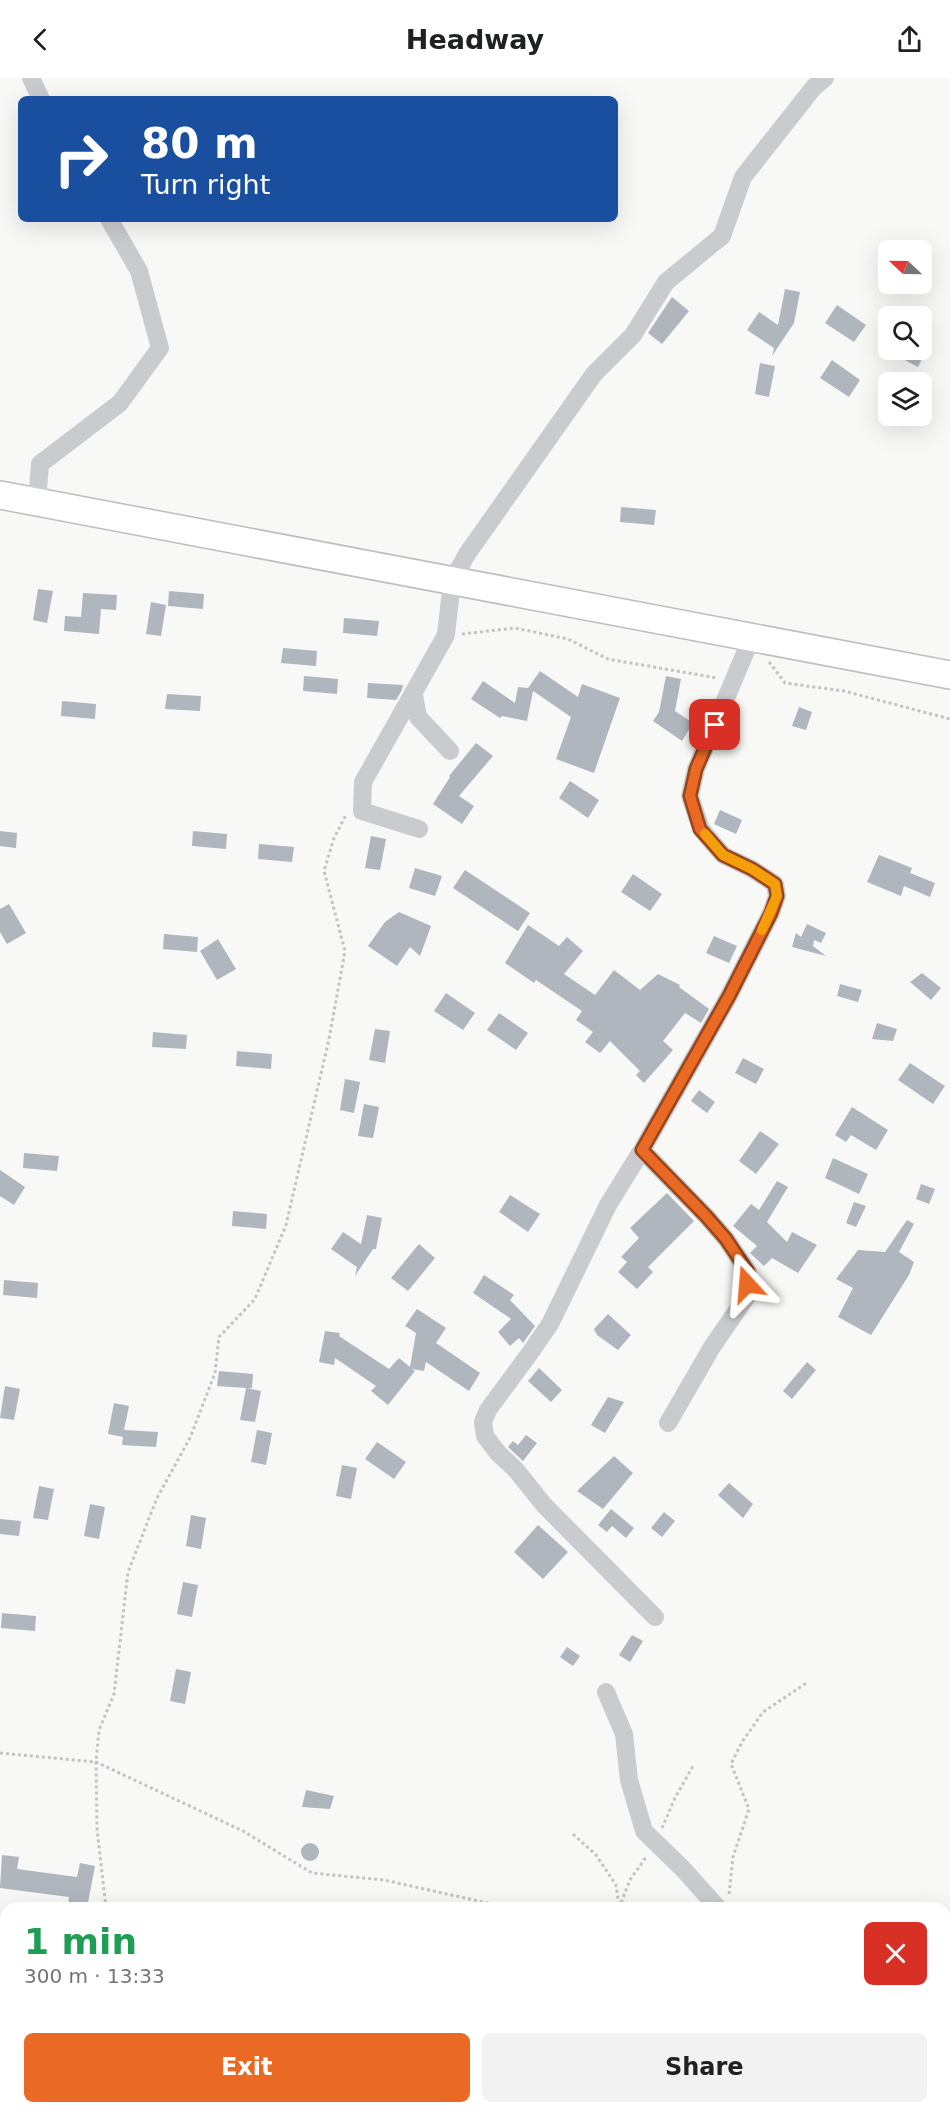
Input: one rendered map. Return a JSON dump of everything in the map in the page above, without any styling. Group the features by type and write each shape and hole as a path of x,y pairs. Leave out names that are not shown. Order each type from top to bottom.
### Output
{"highway":[{"path":"0,495 950,675"}],"street":[{"path":"31,78 40,96"},
{"path":"419,829 362,811 363,782 446,635 452,581 490,519 594,374 633,335 666,282 722,236 743,177 814,87 825,78"},
{"path":"37,502 40,465 120,403 160,348 139,271 111,222"},
{"path":"655,1617 544,1505 516,1470 498,1453 485,1436 483,1422 488,1410 550,1324 608,1205 642,1150 729,996 771,913 777,896 775,884 752,869 723,855 700,829 690,796 696,769 751,639"},
{"path":"414,695 418,717 450,751"},
{"path":"642,1150 726,1239 748,1272 747,1296 712,1347 668,1423"},
{"path":"606,1692 624,1734 629,1780 644,1831 722,1902"}],"path":[{"path":"446,635 515,628 568,639 608,659 734,681"},
{"path":"751,639 785,683 844,691 950,719"},
{"path":"105,1902 97,1829 96,1762 99,1730 114,1694 128,1572 157,1498 190,1438 215,1373 219,1337 255,1299 286,1225 329,1039 345,951 324,872 334,838 348,810"},
{"path":"723,1902 733,1857 749,1809 730,1764 742,1742 763,1713 808,1682"},
{"path":"0,1754 96,1762 243,1831 312,1873 384,1880 483,1902"},
{"path":"573,1834 596,1855 616,1885 618,1902"}],"building":[{"path":"785,289 800,292 794,323 772,356 774,348 747,330 759,312 778,325"},
{"path":"672,297 689,311 662,344 648,333"},
{"path":"837,305 866,325 854,342 825,323"},
{"path":"832,360 860,380 849,397 820,378"},
{"path":"904,360 922,360 918,367"},
{"path":"760,363 775,366 769,397 755,394"},
{"path":"621,507 656,510 654,525 620,522"},
{"path":"38,589 53,591 47,623 33,620"},
{"path":"169,591 204,594 203,609 168,606"},
{"path":"83,593 117,595 116,610 101,609 99,634 64,631 65,616 81,617"},
{"path":"151,602 166,605 161,636 146,634"},
{"path":"344,618 379,621 377,636 343,633"},
{"path":"283,648 317,651 316,666 281,663"},
{"path":"540,671 578,697 582,684 620,698 594,773 556,759 571,717 533,691 527,721 502,716 500,718 471,699 483,681 515,703 518,687 528,688"},
{"path":"304,676 338,679 337,694 303,691"},
{"path":"666,676 681,679 675,711 693,723 682,741 653,721 659,712"},
{"path":"368,683 403,685 396,700 367,698"},
{"path":"167,694 201,696 200,711 165,709"},
{"path":"62,701 96,704 95,719 61,716"},
{"path":"799,707 812,712 806,730 792,726"},
{"path":"476,743 493,756 459,796 474,806 462,824 433,804 449,776"},
{"path":"570,781 599,800 588,818 559,798"},
{"path":"720,810 742,820 736,834 714,824"},
{"path":"0,831 17,833 16,848 0,846"},
{"path":"193,831 227,834 226,849 192,846"},
{"path":"371,836 386,839 380,870 365,868"},
{"path":"259,844 294,847 292,862 258,859"},
{"path":"879,855 912,868 910,873 935,883 930,897 904,886 901,896 867,882"},
{"path":"415,868 442,876 435,896 409,888"},
{"path":"465,870 530,913 518,931 453,888"},
{"path":"633,874 662,894 650,911 621,892"},
{"path":"9,904 26,933 7,944 0,932 0,909"},
{"path":"399,912 431,926 420,956 410,947 397,966 368,946 385,922"},
{"path":"807,924 826,933 821,943 814,940 813,946 826,956 792,947 796,933 801,937"},
{"path":"528,925 559,946 567,937 583,951 564,974 595,995 614,970 640,990 658,974 680,985 679,987 709,1009 701,1023 685,1013 663,1041 673,1050 644,1083 636,1075 640,1071 610,1041 600,1053 585,1042 593,1032 576,1020 582,1011 536,980 534,983 505,963"},
{"path":"164,934 198,937 197,952 163,949"},
{"path":"714,936 737,946 729,963 706,953"},
{"path":"218,939 236,969 217,980 200,951"},
{"path":"922,973 941,988 931,1000 910,982"},
{"path":"840,984 862,990 858,1002 837,996"},
{"path":"446,993 475,1013 463,1030 434,1011"},
{"path":"499,1013 528,1033 516,1050 487,1030"},
{"path":"877,1023 897,1029 893,1041 872,1039"},
{"path":"375,1029 390,1031 385,1063 369,1060"},
{"path":"153,1032 187,1035 186,1049 152,1047"},
{"path":"237,1051 272,1054 271,1069 236,1066"},
{"path":"743,1058 764,1069 756,1084 735,1073"},
{"path":"910,1063 945,1086 933,1104 898,1080"},
{"path":"345,1079 360,1082 354,1113 340,1110"},
{"path":"699,1090 715,1102 707,1113 691,1101"},
{"path":"364,1104 379,1107 373,1138 358,1136"},
{"path":"852,1107 888,1130 876,1150 851,1135 846,1142 835,1135"},
{"path":"760,1131 779,1144 756,1174 739,1161"},
{"path":"24,1153 59,1156 57,1171 23,1168"},
{"path":"833,1158 868,1174 859,1194 825,1178"},
{"path":"0,1170 25,1187 14,1205 0,1196"},
{"path":"777,1181 788,1187 767,1222 787,1242 792,1232 817,1245 798,1273 772,1258 764,1266 750,1253 757,1246 733,1226 751,1204 759,1210"},
{"path":"921,1184 935,1189 929,1204 916,1199"},
{"path":"667,1193 694,1221 648,1267 653,1272 637,1289 618,1272 627,1262 621,1257 639,1238 630,1228"},
{"path":"510,1195 540,1214 528,1232 499,1212"},
{"path":"854,1202 866,1206 856,1227 846,1223"},
{"path":"233,1211 267,1214 266,1229 232,1226"},
{"path":"367,1215 382,1218 376,1249 373,1249 355,1276 357,1267 331,1249 343,1232 361,1244"},
{"path":"907,1220 914,1224 899,1252 914,1262 909,1275 871,1335 838,1317 853,1288 836,1279 858,1250 885,1252"},
{"path":"419,1244 435,1258 408,1291 391,1278"},
{"path":"484,1275 514,1295 510,1300 535,1326 523,1343 519,1338 510,1346 498,1332 511,1319 473,1293"},
{"path":"4,1280 38,1283 37,1298 3,1295"},
{"path":"417,1309 446,1328 436,1343 480,1373 469,1391 426,1362 424,1371 412,1369 415,1371 388,1405 371,1391 376,1386 335,1358 334,1365 319,1362 325,1331 340,1333 339,1336 389,1369 399,1358 410,1367 416,1333 405,1326"},
{"path":"608,1314 631,1335 618,1350 597,1335 594,1329"},
{"path":"807,1362 816,1370 792,1399 783,1391"},
{"path":"539,1368 562,1390 551,1402 528,1381"},
{"path":"219,1371 253,1374 252,1388 247,1388 261,1391 255,1422 240,1420 246,1388 217,1386"},
{"path":"5,1386 20,1389 14,1420 0,1418"},
{"path":"608,1397 624,1402 605,1433 591,1425"},
{"path":"114,1403 129,1406 124,1430 158,1432 156,1447 122,1445 123,1437 108,1434"},
{"path":"257,1430 272,1433 266,1465 251,1462"},
{"path":"526,1435 537,1443 523,1461 508,1447 513,1441 518,1445"},
{"path":"377,1442 406,1462 394,1479 365,1459"},
{"path":"614,1456 633,1473 603,1509 577,1491"},
{"path":"342,1465 357,1468 351,1499 336,1496"},
{"path":"729,1483 753,1504 743,1518 718,1495"},
{"path":"39,1486 54,1489 48,1520 33,1518"},
{"path":"90,1504 105,1507 99,1539 84,1536"},
{"path":"611,1509 634,1528 626,1538 612,1526 607,1532 598,1525"},
{"path":"664,1512 675,1521 662,1537 651,1528"},
{"path":"191,1515 206,1518 201,1549 186,1546"},
{"path":"0,1519 21,1521 19,1536 0,1534"},
{"path":"538,1525 568,1552 543,1579 514,1552"},
{"path":"183,1582 198,1585 192,1617 177,1614"},
{"path":"2,1613 36,1616 35,1631 1,1628"},
{"path":"632,1635 643,1641 630,1662 619,1655"},
{"path":"567,1647 580,1656 573,1666 560,1657"},
{"path":"176,1669 191,1672 185,1704 170,1701"},
{"path":"306,1790 334,1796 330,1809 302,1807"},
{"path":"310,1843 316,1846 319,1852 316,1858 310,1861 304,1858 301,1852 304,1846"},
{"path":"2,1855 19,1857 17,1869 77,1877 80,1863 95,1866 88,1902 69,1902 69,1897 0,1888"}],"slow traffic":[{"path":"705,834 723,855 752,869 775,884 777,896 762,930"}],"route":[{"path":"715,725 696,769 690,796 700,829 723,855 752,869 775,884 777,896 771,913 729,996 642,1150 726,1239 748,1272 747,1284"}]}
